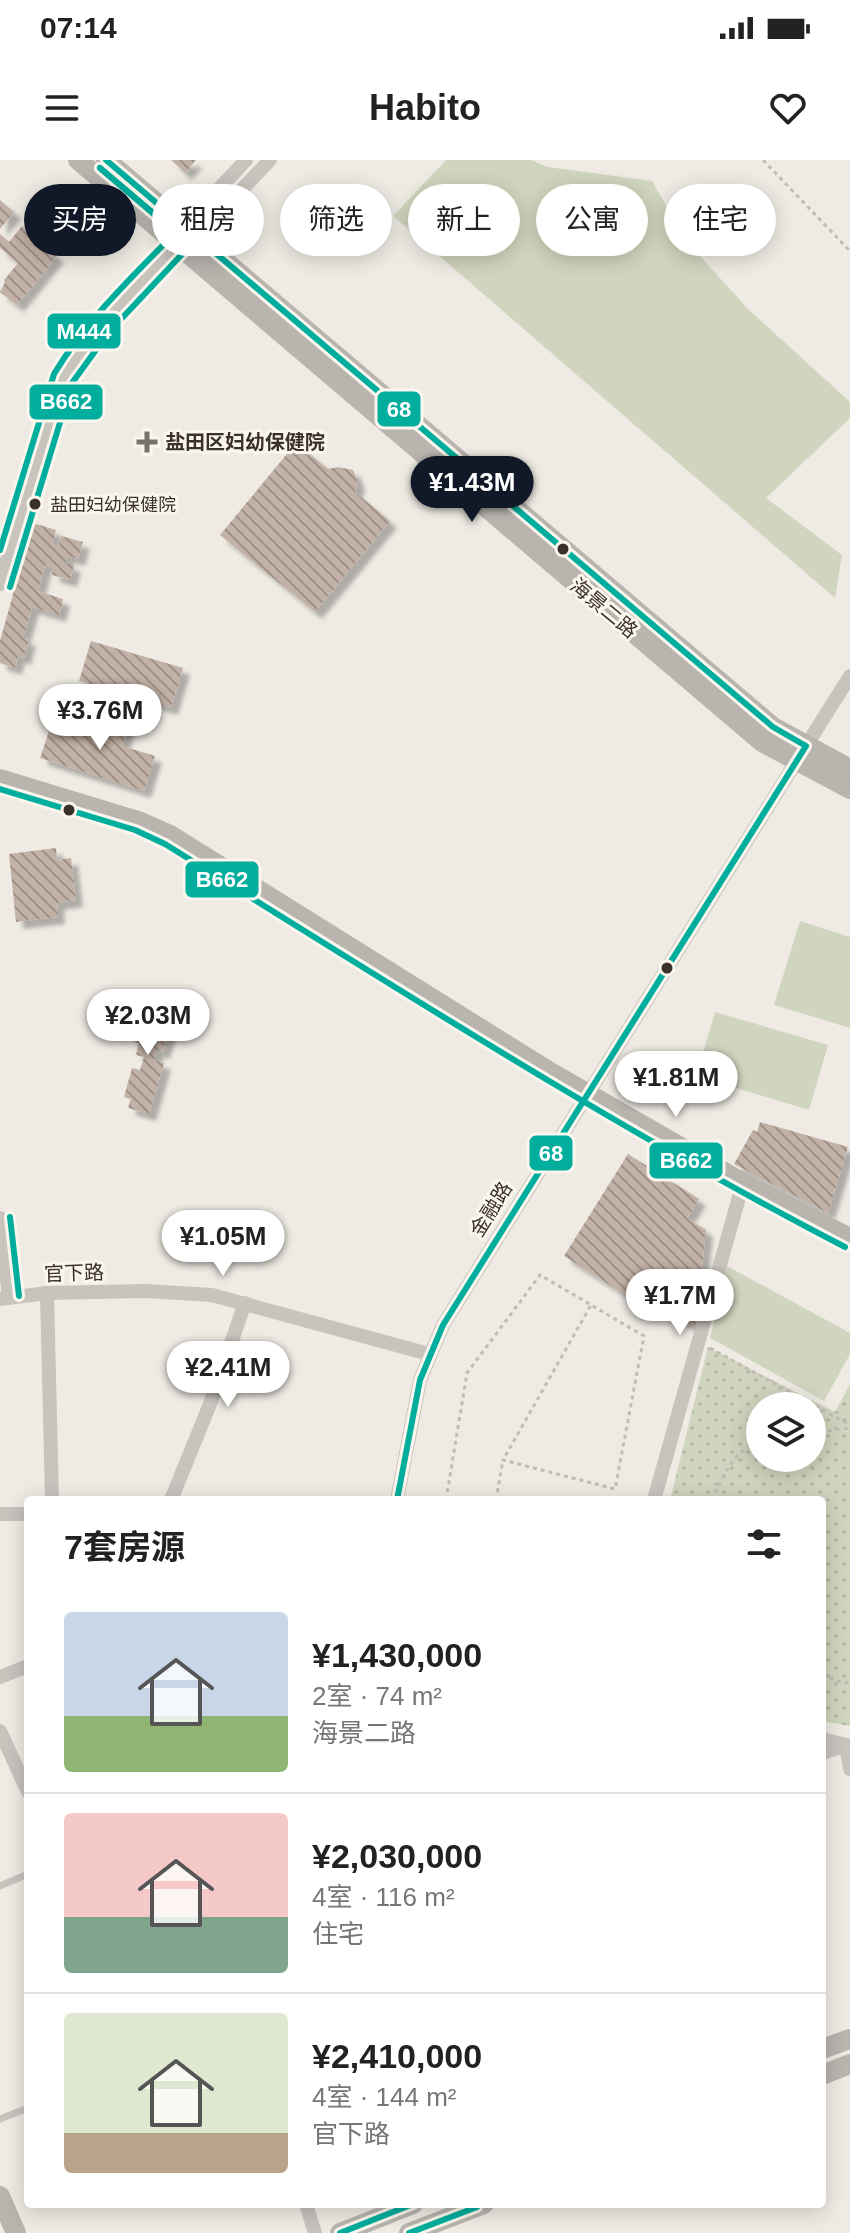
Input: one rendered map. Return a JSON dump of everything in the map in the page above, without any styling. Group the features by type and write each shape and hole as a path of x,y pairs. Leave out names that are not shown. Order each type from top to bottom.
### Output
{"street":[{"name":"海景二路","path":"78,160 152,212"},
{"name":"海景二路","path":"106,160 152,204"},
{"path":"227,184 246,160"},
{"path":"243,184 270,160"},
{"path":"0,584 63,379 96,331 167,256"},
{"name":"海景二路","path":"209,256 762,742 850,769"},
{"name":"金融路","path":"398,1496 420,1380 447,1317 850,676"},
{"name":"海景二路","path":"801,753 850,789"},
{"path":"0,779 138,821 170,835 587,1094 743,1183 850,1238"},
{"path":"655,1496 743,1183"},
{"path":"0,1218 4,1298"},
{"name":"官下路","path":"4,1298 47,1293 178,1291 245,1303 429,1354"},
{"path":"47,1293 52,1496"},
{"path":"173,1496 210,1404 245,1303"},
{"path":"0,1514 24,1514"},
{"path":"0,1677 24,1668"},
{"path":"0,1731 24,1783"},
{"path":"826,1740 848,1744"},
{"path":"826,1752 848,1744"},
{"path":"848,1744 850,1769"},
{"path":"826,2048 850,2039"},
{"path":"826,2073 850,2064"},
{"path":"0,2196 16,2233"},
{"path":"307,2208 315,2233"},
{"path":"340,2233 403,2208"},
{"path":"409,2233 472,2208"}],"lane":[{"path":"0,1886 24,1876"},
{"path":"0,2119 24,2110"}],"path":[{"path":"763,160 850,251"},
{"path":"447,1496 467,1373 540,1275 644,1336 615,1489 503,1460"},
{"path":"497,1496 503,1460 591,1305"},
{"path":"698,1342 850,1427"},
{"path":"826,1431 850,1427"},
{"path":"714,1496 725,1470 746,1449"},
{"path":"826,1676 850,1682"}],"green space":[{"path":"446,160 531,160 548,167 652,181 664,202 664,256 700,256 749,310 850,402 850,418 766,498 842,555 835,598 439,256 520,256 520,184 423,184"},
{"path":"408,200 408,229 393,216"},
{"path":"800,921 850,937 850,1028 774,1005"},
{"path":"715,1012 828,1045 809,1110 696,1076"},
{"path":"727,1266 850,1333 850,1354 826,1397 826,1392 808,1392 710,1338"},
{"path":"708,1347 796,1392 746,1392 746,1472 826,1472 826,1407 835,1412 850,1384 850,1726 826,1722 826,1496 671,1496"}],"building":[{"path":"171,160 196,160 185,173"},
{"path":"0,200 14,212 0,229"},
{"path":"22,226 24,256 57,256 17,305 0,292 4,280 18,263 0,248 0,234 9,242"},
{"path":"296,443 328,469 353,470 358,483 355,492 390,521 315,612 220,535"},
{"path":"33,523 56,530 52,545 58,547 61,536 83,542 78,559 67,556 66,563 74,565 70,580 52,575 54,567 45,565 38,591 63,599 59,615 32,607 23,638 29,639 24,658 18,656 15,668 0,663 0,641"},
{"path":"91,641 183,668 171,708 79,681"},
{"path":"88,711 129,724 122,746 155,756 144,791 40,758 51,725 81,735"},
{"path":"56,848 57,860 71,858 76,900 57,903 58,917 16,922 9,854"},
{"path":"152,1004 175,1011 163,1052 157,1050 154,1060 164,1063 149,1114 128,1108 131,1099 124,1097 132,1068 140,1070 144,1057 136,1055 139,1043 131,1041 139,1013 148,1015"},
{"path":"760,1122 848,1147 828,1213 734,1164 753,1130 757,1132"},
{"path":"628,1154 699,1199 687,1218 706,1230 695,1329 642,1295 635,1301 564,1256"}],"transit line":[{"name":"68","path":"106,160 773,727 806,746 443,1325 420,1380 398,1496"},
{"name":"B662","path":"100,168 152,212"},
{"name":"M444","path":"0,550 54,374 108,302 177,234 100,168"},
{"name":"B662","path":"10,587 72,383 109,332 180,256"},
{"name":"B662","path":"0,789 135,830 165,844 586,1103 845,1247"},
{"name":"M444","path":"10,1217 19,1296"},
{"name":"68","path":"340,2233 403,2208"},
{"name":"68","path":"409,2233 474,2208"}],"place":[{"name":"盐田区妇幼保健院","path":"147,442"},
{"name":"盐田妇幼保健院","path":"35,504"}]}
